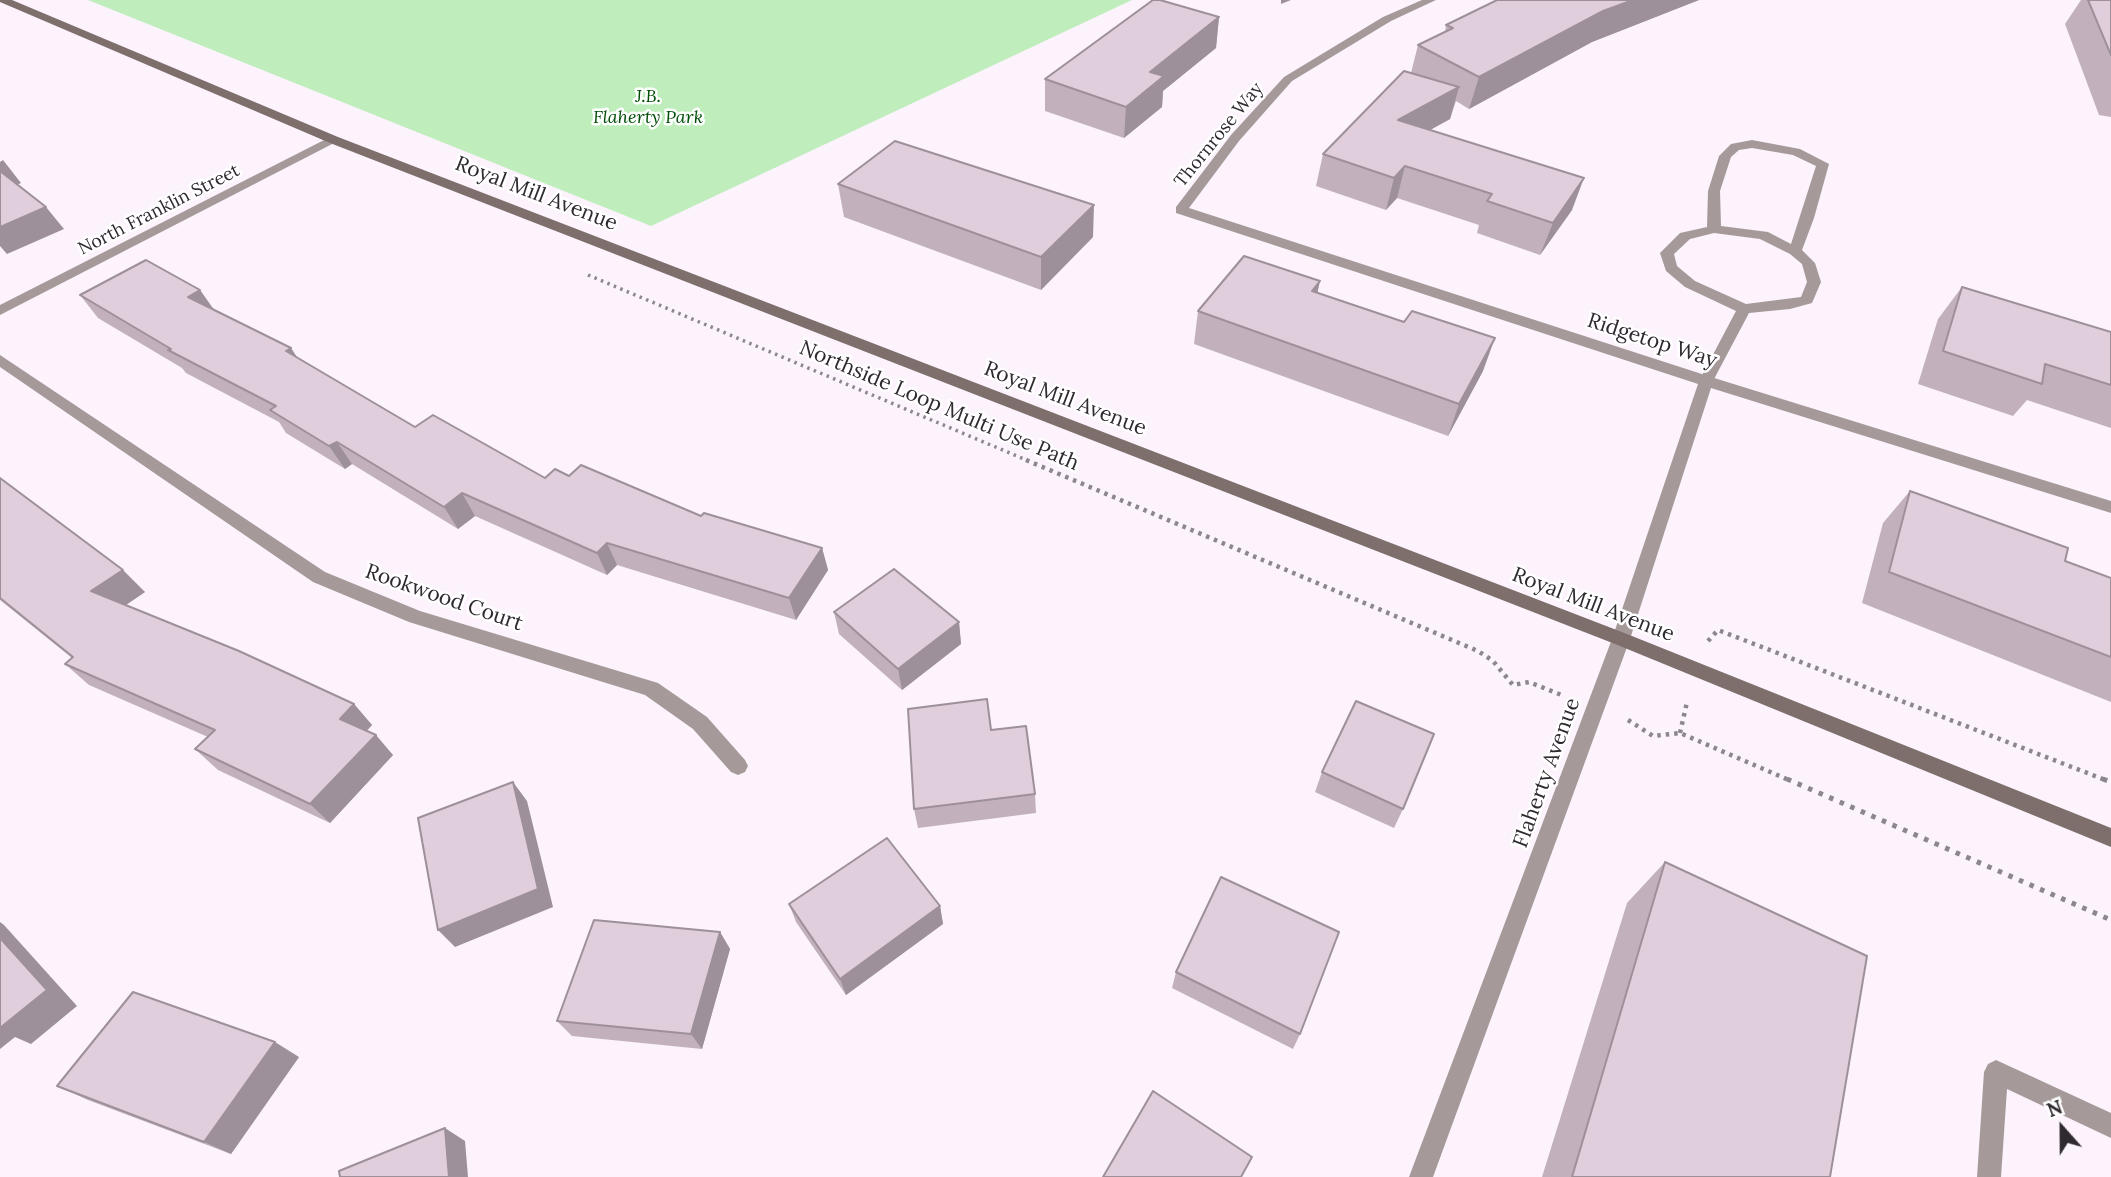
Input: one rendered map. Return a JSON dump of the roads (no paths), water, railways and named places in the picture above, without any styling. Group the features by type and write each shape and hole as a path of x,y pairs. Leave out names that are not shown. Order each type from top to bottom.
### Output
{"main road":[{"name":"Royal Mill Avenue","path":"4,0 334,140 1621,639 2111,838"}],"street":[{"name":"Thornrose Way","path":"1181,210 1235,138 1288,79 1387,19 1431,0"},
{"name":"North Franklin Street","path":"0,311 334,140"},
{"path":"1714,229 1714,191 1726,156 1735,147 1752,144 1796,152 1823,164 1808,218 1795,251"},
{"name":"Ridgetop Way","path":"1181,210 1706,381 2111,507"},
{"path":"1714,229 1763,235 1795,251 1808,263 1814,282 1807,300 1790,305 1744,309 1690,284 1671,268 1667,253 1685,236 1714,229"},
{"name":"Flaherty Avenue","path":"1421,1177 1621,639 1706,381 1744,309"},
{"name":"Rookwood Court","path":"0,360 320,577 415,617 650,689 700,723 738,766"},
{"path":"1989,1177 1996,1072 2111,1126"}],"park label":[{"name":"J.B. Flaherty Park","path":"648,107"}]}
